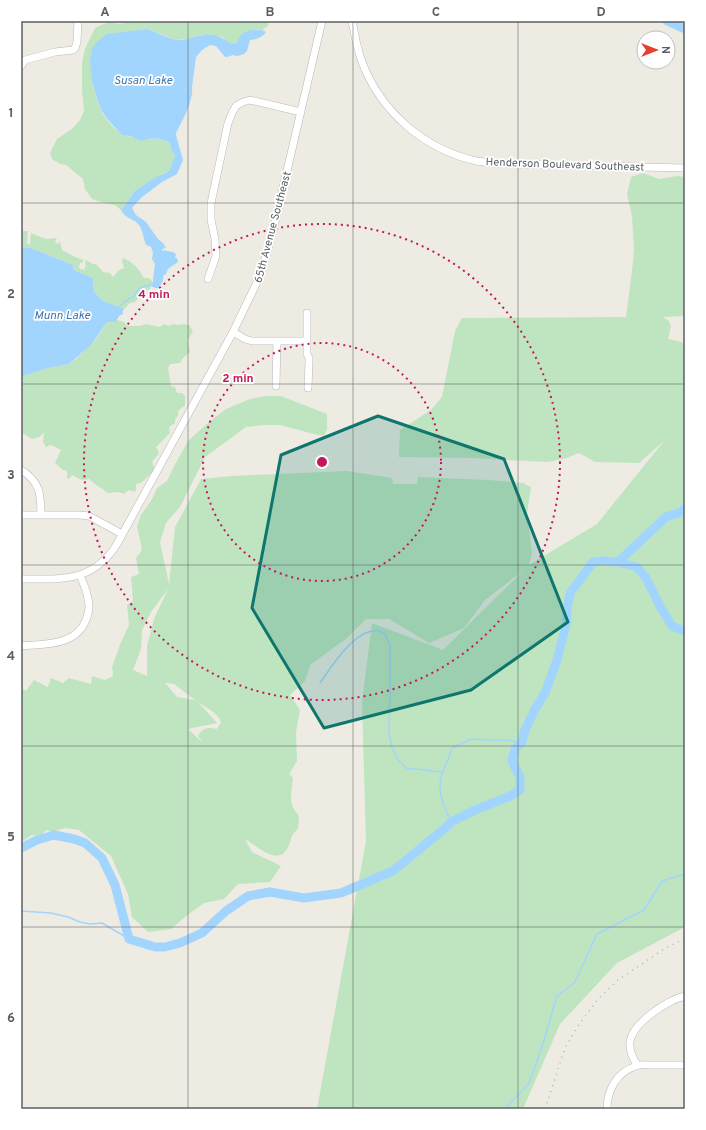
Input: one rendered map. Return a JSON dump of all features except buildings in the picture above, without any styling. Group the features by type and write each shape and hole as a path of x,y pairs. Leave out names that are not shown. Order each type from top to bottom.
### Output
{"street":[{"path":"21,66 25,60 55,52 73,50 77,42 78,21"},
{"name":"65th Avenue Southeast","path":"21,579 64,579 80,575 96,567 108,556 122,534 233,332 252,295 263,266 275,222 322,21"},
{"name":"Henderson Boulevard Southeast","path":"352,21 358,51 367,75 384,101 406,126 424,139 444,150 476,161 494,163 685,168"},
{"path":"208,279 216,256 216,239 211,220 211,203 228,123 234,109 243,102 250,100 301,112"},
{"path":"307,313 307,354 309,358 308,388"},
{"path":"233,332 252,341 307,342"},
{"path":"276,386 277,342"},
{"path":"21,470 30,476 36,484 40,495 41,515"},
{"path":"21,515 89,516 122,534"},
{"path":"21,646 64,641 75,635 83,627 88,616 89,606 87,593 80,575"},
{"path":"637,1065 631,1055 630,1041 636,1029 647,1017 661,1007 685,996"},
{"path":"607,1109 608,1098 612,1086 620,1075 629,1069 637,1065 685,1065"}],"highlighted area":[{"path":"378,416 504,459 568,622 471,690 324,728 252,608 281,455"}],"green space":[{"path":"134,21 269,21 268,26 262,30 256,29 240,36 234,44 231,44 222,37 201,35 189,39 176,40 148,29 92,81 101,111 111,125 120,132 131,137 166,141 170,143 171,150 175,156 169,171 131,196 121,210 115,205 92,199 85,189 83,179 66,165 60,164 52,159 50,153 57,139 74,127 80,120 84,111 82,63 85,49 95,28 110,22 119,24"},
{"path":"643,173 659,179 677,176 685,177 685,316 663,317 669,321 671,326 668,339 682,342 685,350 685,927 617,963 560,1024 523,1109 317,1109 366,841 362,702 372,623 443,650 524,570 485,600 464,628 429,643 389,619 366,619 347,638 310,665 305,681 290,695 300,710 296,732 297,761 289,774 293,778 291,798 293,807 299,816 298,829 292,835 288,847 284,853 279,855 267,853 245,839 252,852 281,866 270,882 238,884 224,899 204,903 171,929 148,932 132,917 128,894 111,856 79,830 65,828 52,832 46,830 41,836 32,835 21,842 21,688 26,691 34,680 48,687 51,678 63,683 69,678 91,684 92,676 105,680 113,676 112,667 129,625 127,605 133,601 131,577 139,574 136,558 142,550 137,526 141,515 152,499 157,488 167,481 188,441 226,409 250,399 265,396 281,396 327,414 327,429 324,436 280,425 246,427 205,457 180,507 166,523 160,542 169,584 175,527 201,479 232,476 347,471 392,478 393,484 417,484 418,477 523,483 531,487 527,514 532,553 529,565 597,524 664,441 639,463 595,462 579,453 567,458 548,462 472,458 399,457 400,430 431,410 442,397 455,331 462,318 626,317 634,250 632,216 627,194 631,177","holes":["168,589 154,619 147,646 147,676 133,670 141,649 142,630 151,612","165,683 174,684 195,700 177,697","198,702 214,713 221,722 217,729 206,728 200,733 198,736 203,743 188,729 217,723"]},
{"path":"21,231 28,231 27,244 30,244 31,233 46,239 57,238 55,242 58,244 60,241 62,250 84,260 80,263 79,268 84,270 86,260 96,264 103,272 110,273 113,277 119,270 124,268 122,262 123,258 135,266 144,278 149,278 153,282 150,289 145,291 135,302 130,303 124,309 111,305 96,295 94,291 93,278 74,270 73,265 31,248 21,248"},
{"path":"117,320 124,322 127,326 140,326 146,324 159,327 165,324 168,326 173,324 189,325 193,331 188,340 190,352 182,359 180,363 170,364 168,368 171,386 175,387 177,393 182,393 185,396 185,405 178,411 178,416 175,419 175,423 169,427 170,433 156,447 159,453 152,462 155,470 141,483 136,484 135,492 129,490 124,494 118,492 108,493 89,479 82,480 72,475 69,479 67,478 67,471 63,470 55,463 61,450 51,445 46,447 43,442 44,433 39,437 32,439 21,432 21,377 43,369 69,364 96,339 107,322 116,322"}],"water":[{"name":"Susan Lake","path":"148,29 177,40 208,34 219,36 233,44 236,43 241,35 247,31 257,30 266,32 259,38 250,40 247,51 244,54 225,57 216,46 210,45 202,50 196,57 191,98 187,111 176,133 183,160 177,174 162,182 141,198 132,208 136,215 146,222 158,239 163,243 166,248 162,249 163,251 166,250 176,254 175,258 177,258 178,262 168,269 158,288 151,286 153,282 155,264 152,259 153,253 151,247 146,245 139,225 126,216 121,210 135,191 153,179 169,171 175,156 171,150 170,143 156,139 141,141 130,136 122,135 107,119 101,110 97,99 92,81 90,62 92,48 107,34"},
{"name":"Munn Lake","path":"21,248 31,248 73,265 74,270 93,278 94,292 103,301 124,309 123,314 119,316 116,322 107,322 91,345 69,364 44,369 21,377"}],"waterway":[{"path":"667,21 685,29"},
{"path":"119,307 134,296 139,289 152,284"},
{"path":"618,562 666,517 681,512 685,508"},
{"path":"21,848 37,840 54,835 85,843 102,858 115,885 129,939 155,947 165,947 180,943 202,933 226,911 248,896 270,892 304,898 341,893 393,871 451,822 475,810 508,797 520,790 520,777 512,761 515,749 522,742 525,730 545,693 557,660 567,621 567,609 570,593 593,562 618,562 637,567 646,578 672,626 685,631"},
{"path":"320,683 337,658 353,641 370,631 379,631 385,634 390,645 389,733 392,747 398,760 406,768 442,772"},
{"path":"451,822 441,797 440,784 443,771 452,748 471,739 522,742"},
{"path":"505,1109 529,1083 542,1047 557,996 575,982 597,934 644,910 662,881 685,874"},
{"path":"21,911 51,913 90,924 102,923 129,939"}],"railway":[{"path":"545,1109 565,1048 578,1026 598,999 618,980 664,949 685,938"}]}
